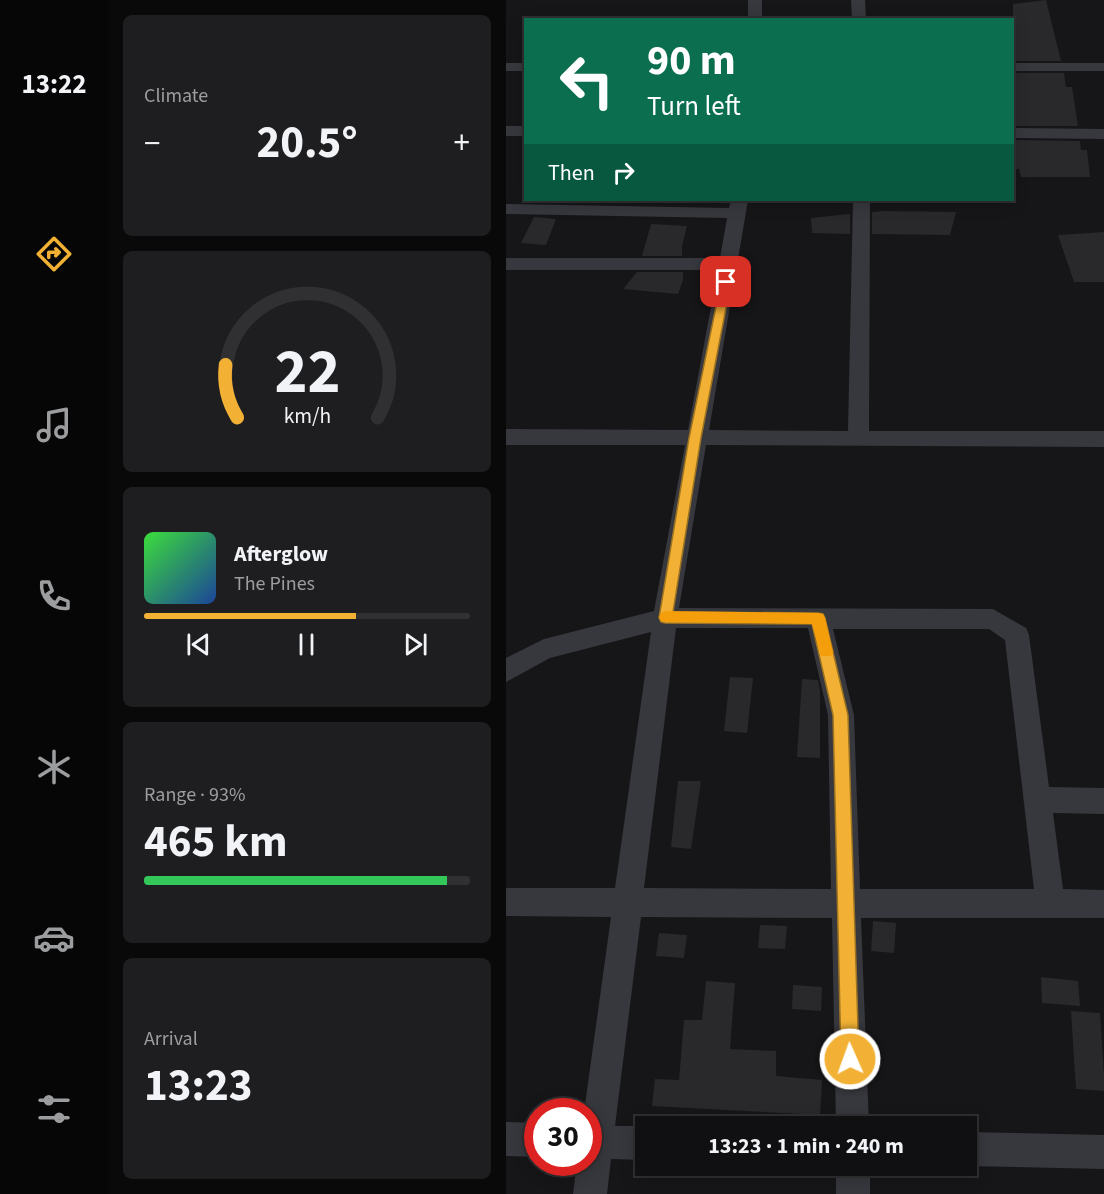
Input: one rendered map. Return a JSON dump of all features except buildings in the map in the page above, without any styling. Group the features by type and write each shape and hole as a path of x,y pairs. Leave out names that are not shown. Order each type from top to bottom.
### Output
{"street":[{"path":"755,0 755,18"},
{"path":"858,0 859,18"},
{"path":"506,67 524,67"},
{"path":"1014,67 1104,67"},
{"path":"506,131 524,131"},
{"path":"1014,133 1104,134"},
{"path":"858,439 862,201"},
{"path":"506,209 738,206 695,438 665,618 630,902 599,1098"},
{"path":"506,264 729,264"},
{"path":"506,437 1104,440"},
{"path":"506,671 544,649 665,618 993,619 1017,635 1050,904"},
{"path":"818,618 841,715 852,1116"},
{"path":"1037,800 1104,801"},
{"path":"506,902 1104,904"},
{"path":"506,1139 524,1140"},
{"path":"602,1142 635,1143"},
{"path":"977,1149 1104,1152"},
{"path":"590,1194 591,1176"},
{"path":"853,1176 853,1194"}],"slow traffic":[{"path":"666,617 818,618 826,652"}],"route":[{"path":"726,282 695,438 665,618 818,618 841,715 850,1059"}]}
